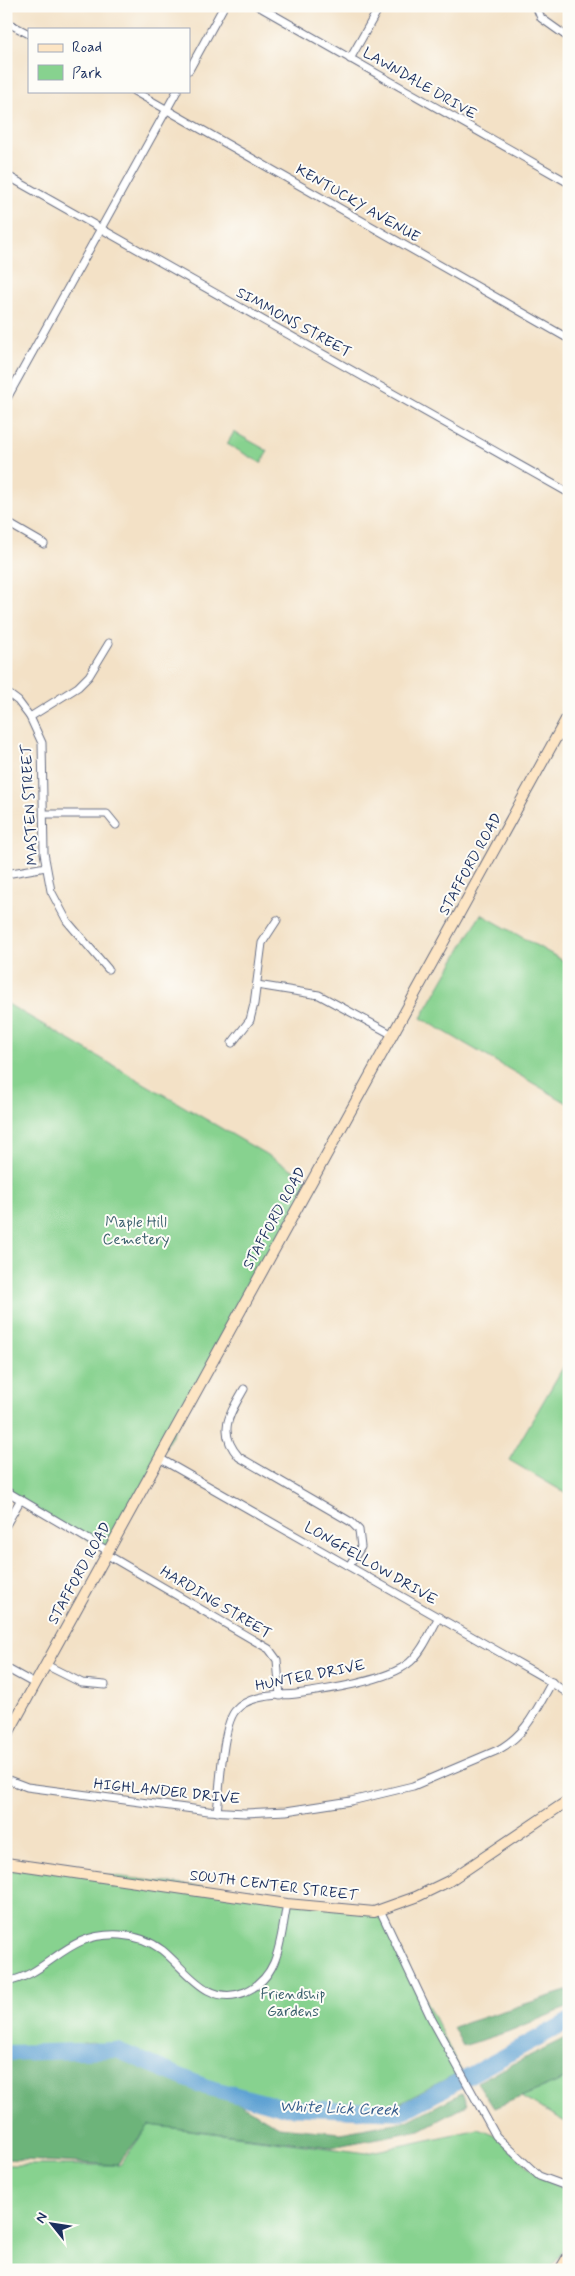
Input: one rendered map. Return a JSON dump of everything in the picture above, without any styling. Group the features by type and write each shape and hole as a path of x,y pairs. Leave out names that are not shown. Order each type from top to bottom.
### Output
{"street":[{"path":"190,68 224,6"},
{"name":"LAWNDALE DRIVE","path":"258,6 569,183"},
{"path":"350,59 380,6"},
{"path":"536,6 541,18 567,37"},
{"path":"6,22 28,33"},
{"name":"KENTUCKY AVENUE","path":"136,92 569,339"},
{"path":"6,400 176,92"},
{"name":"SIMMONS STREET","path":"6,175 569,492"},
{"path":"6,522 44,544"},
{"path":"30,717 78,686 88,676 109,642"},
{"name":"MASTEN STREET","path":"6,692 18,701 30,717 42,742 46,867 51,891 63,915 108,969"},
{"name":"STAFFORD ROAD","path":"6,1737 569,714"},
{"path":"558,734 569,740"},
{"path":"44,814 107,814 116,825"},
{"path":"6,874 46,867"},
{"path":"232,1043 250,1020 257,985 262,943 277,920"},
{"path":"257,985 319,995 393,1035"},
{"path":"244,1390 232,1409 226,1430 229,1446 239,1457 351,1522 360,1530 361,1547 350,1566"},
{"name":"LONGFELLOW DRIVE","path":"159,1458 552,1682 569,1694"},
{"name":"HARDING STREET","path":"6,1491 269,1649 277,1660 280,1696"},
{"path":"6,1525 20,1499"},
{"name":"HUNTER DRIVE","path":"217,1812 227,1734 231,1717 242,1705 249,1701 326,1690 396,1671 414,1658 439,1617"},
{"path":"46,1665 82,1683 105,1684"},
{"path":"6,1668 35,1684"},
{"name":"HIGHLANDER DRIVE","path":"6,1779 37,1789 217,1812 245,1813 323,1807 387,1793 442,1775 498,1750 517,1738 528,1725 552,1682"},
{"name":"SOUTH CENTER STREET","path":"6,1863 287,1904 357,1911 380,1910 416,1897 449,1881 569,1800"},
{"path":"6,1982 20,1979 62,1950 89,1937 122,1935 135,1937 162,1951 201,1988 226,1996 239,1994 255,1987 268,1976 276,1958 287,1904"},
{"path":"380,1910 431,2018 496,2136 539,2176 569,2188"},
{"path":"560,2270 569,2255"}],"green space":[{"path":"234,432 268,451 261,463 227,444"},
{"path":"481,914 569,964 569,1104 421,1018"},
{"name":"Maple Hill Cemetery","path":"6,1003 312,1181 108,1551 6,1492"},
{"path":"569,1359 569,1495 509,1460"},
{"name":"Friendship Gardens","path":"6,1862 380,1910 461,2071 395,2106 283,2107 206,2087 117,2050 92,2042 6,2052"},
{"path":"569,1990 569,2007 507,2032 463,2046 453,2027"},
{"path":"569,2036 569,2077 494,2108 477,2082"},
{"path":"96,2044 216,2090 279,2127 340,2133 407,2121 462,2093 467,2105 420,2130 332,2147 149,2125 117,2165 6,2159 6,2050"},
{"path":"569,2077 569,2124 521,2097"},
{"path":"149,2125 367,2153 479,2129 496,2136 539,2176 569,2192 568,2224 564,2245 554,2263 546,2270 6,2270 6,2165 120,2165"}],"waterway":[{"name":"White Lick Creek","path":"6,2053 117,2050 206,2087 283,2107 402,2112 569,2021"}]}
